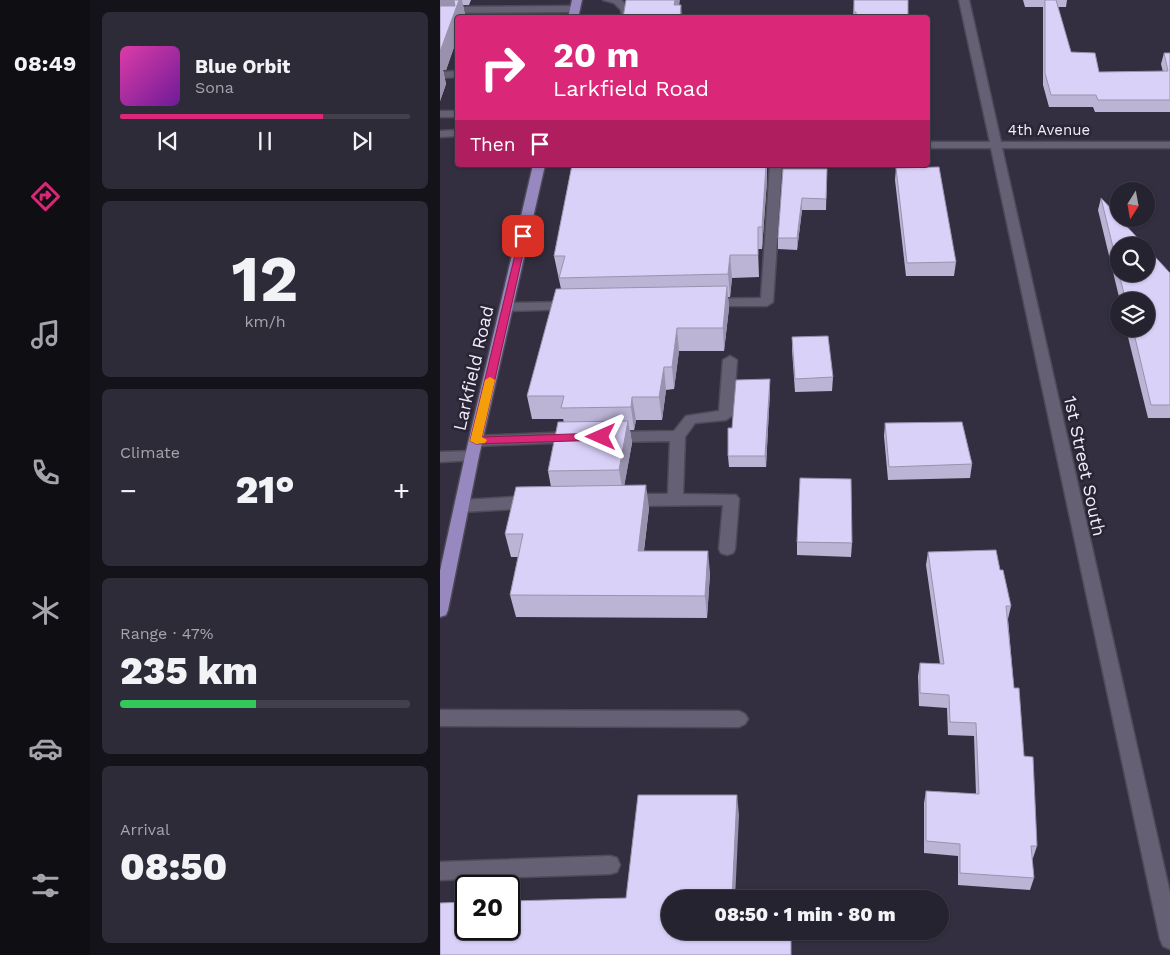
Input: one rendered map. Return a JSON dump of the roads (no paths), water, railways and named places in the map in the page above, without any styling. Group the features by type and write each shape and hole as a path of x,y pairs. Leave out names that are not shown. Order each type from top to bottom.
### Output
{"main road":[{"name":"Larkfield Road","path":"440,610 472,456 539,167"}],"street":[{"path":"506,10 510,0"},
{"path":"608,0 617,1 626,9 627,15"},
{"name":"1st Street South","path":"964,0 994,145 1170,939"},
{"path":"440,10 575,9"},
{"path":"440,75 455,74"},
{"path":"440,114 455,114"},
{"path":"440,134 455,133"},
{"name":"4th Avenue","path":"930,145 1170,145"},
{"path":"697,304 767,302 776,167"},
{"path":"506,308 578,306"},
{"path":"675,500 678,436 691,419 726,415 730,360"},
{"path":"476,441 525,438 678,436"},
{"path":"440,457 472,456"},
{"path":"618,501 731,499 727,549"},
{"path":"462,506 551,502"},
{"path":"440,718 739,718"},
{"path":"440,871 610,865"}]}
